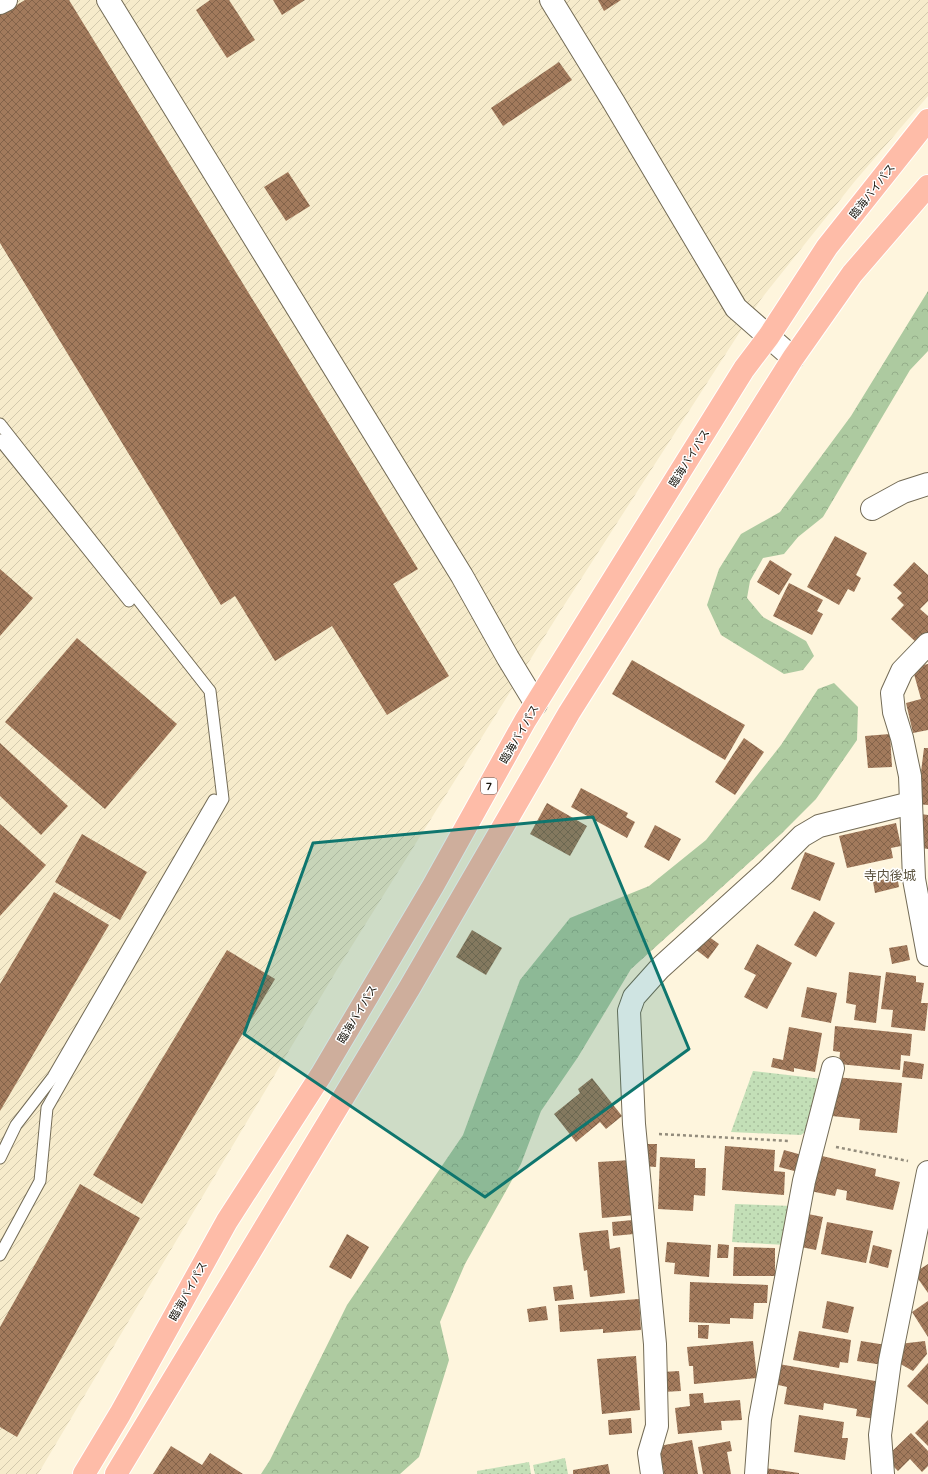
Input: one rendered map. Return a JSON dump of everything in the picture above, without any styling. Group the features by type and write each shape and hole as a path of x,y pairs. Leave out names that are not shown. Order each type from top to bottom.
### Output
{"highway":[{"name":"臨海バイパス","path":"84,1474 120,1414 227,1221 325,1069 433,886 536,704 744,369 769,336 827,247 928,120"},
{"path":"116,1474 410,987 569,713 793,358 852,274 928,186"}],"street":[{"path":"0,3 6,0"},
{"path":"108,0 462,576 508,658 536,704"},
{"path":"551,0 736,308 793,358"},
{"path":"872,509 903,492 928,484"},
{"path":"928,644 902,671 892,693 894,712 902,738 910,776 914,879 928,955"},
{"path":"652,1474 649,1453 657,1426 655,1344 635,1133 629,1011 634,997 660,968 802,836 819,826 911,803"},
{"path":"756,1474 760,1419 804,1181 833,1068"},
{"path":"882,1474 880,1435 920,1167"}],"lane":[{"path":"0,424 210,691 223,799 48,1108 40,1181 0,1255"},
{"path":"0,440 202,692 218,794 53,1077 16,1125 0,1158"}],"path":[{"path":"635,1133 814,1142 920,1167"}],"highlighted area":[{"path":"593,817 689,1049 485,1197 244,1034 313,843"}],"shaded area":[{"path":"0,0 928,0 928,96 855,181 761,299 561,610 335,973 38,1474 0,1474"}],"green space":[{"path":"928,291 928,351 910,370 823,517 798,537 784,554 763,558 750,581 747,598 763,617 806,641 814,656 803,670 784,674 721,635 707,605 719,569 741,534 780,512 851,416"},
{"path":"834,683 858,707 857,740 816,799 781,834 631,969 578,1057 541,1111 521,1164 465,1264 440,1322 449,1360 419,1457 400,1474 261,1474 270,1460 347,1305 463,1135 520,980 570,918 649,886 706,840 781,745 818,689"},
{"path":"753,1071 822,1079 813,1126 801,1135 731,1132"},
{"path":"735,1204 794,1206 787,1245 732,1242"},
{"path":"565,1458 568,1474 535,1474 533,1465"},
{"path":"529,1462 531,1474 477,1474 477,1471"}],"building":[{"path":"25,0 69,0 418,569 393,584 449,676 387,715 332,626 275,661 235,596 221,605 0,243 0,15"},
{"path":"210,0 229,0 255,40 227,58 196,10"},
{"path":"273,0 305,0 282,15"},
{"path":"598,0 621,0 604,11"},
{"path":"559,62 572,80 503,126 491,108"},
{"path":"288,172 310,206 286,221 264,187"},
{"path":"835,536 867,553 856,575 861,578 854,592 848,589 839,605 807,587"},
{"path":"770,560 792,574 779,595 757,582"},
{"path":"914,562 928,575 928,601 920,609 928,616 928,634 918,644 891,619 904,605 897,598 902,593 893,585"},
{"path":"0,569 33,598 0,636"},
{"path":"789,583 823,600 817,611 823,614 812,635 773,616"},
{"path":"77,638 177,724 105,809 5,722"},
{"path":"632,660 745,725 725,760 612,694"},
{"path":"928,664 928,730 913,733 906,703 921,699 912,667"},
{"path":"890,734 892,767 868,768 865,736"},
{"path":"744,738 764,752 735,795 715,782"},
{"path":"0,743 68,806 41,835 0,796"},
{"path":"924,748 928,748 928,805 917,804"},
{"path":"581,788 628,813 626,817 635,822 627,838 571,807"},
{"path":"547,803 587,826 570,856 530,834"},
{"path":"921,814 928,815 928,849 917,847"},
{"path":"896,823 901,846 891,848 893,858 847,868 839,836"},
{"path":"0,824 46,865 0,916"},
{"path":"655,825 681,839 669,861 644,847"},
{"path":"82,834 147,872 120,920 55,882"},
{"path":"805,852 835,863 820,901 791,889"},
{"path":"897,876 899,887 875,893 873,882"},
{"path":"54,892 109,925 0,1111 0,984"},
{"path":"814,911 835,923 816,957 794,945"},
{"path":"472,930 502,948 486,975 456,957"},
{"path":"705,934 719,944 708,959 695,949"},
{"path":"757,944 792,963 767,1009 744,997 756,975 744,969"},
{"path":"907,945 910,960 892,964 889,948"},
{"path":"227,950 275,979 142,1204 93,1175"},
{"path":"849,972 881,976 876,1023 854,1020 856,1005 846,1003"},
{"path":"886,972 916,976 916,982 924,983 921,1003 928,1003 925,1031 891,1027 893,1010 881,1009"},
{"path":"807,987 837,993 831,1023 801,1017"},
{"path":"835,1026 912,1034 910,1056 901,1055 900,1070 839,1064 840,1052 833,1051"},
{"path":"789,1027 822,1033 815,1072 794,1068 794,1072 771,1067 773,1058 783,1060"},
{"path":"904,1061 924,1064 922,1079 902,1077"},
{"path":"835,1077 902,1083 897,1133 859,1130 860,1119 832,1116"},
{"path":"592,1078 622,1116 606,1129 600,1122 576,1142 554,1114 580,1093 578,1089"},
{"path":"642,1144 657,1144 656,1167 641,1166"},
{"path":"725,1146 775,1150 774,1171 785,1172 784,1195 722,1190"},
{"path":"784,1150 802,1155 798,1172 779,1167"},
{"path":"818,1155 876,1169 875,1176 900,1182 893,1210 846,1200 847,1191 837,1189 835,1196 810,1191"},
{"path":"660,1157 695,1159 695,1168 706,1168 705,1196 694,1195 693,1211 658,1209"},
{"path":"631,1160 632,1176 628,1176 630,1201 634,1201 635,1215 602,1218 598,1162"},
{"path":"80,1184 140,1218 17,1437 0,1427 0,1327"},
{"path":"808,1214 823,1217 816,1250 801,1247"},
{"path":"633,1220 634,1234 613,1236 612,1222"},
{"path":"827,1222 873,1231 866,1263 821,1254"},
{"path":"608,1230 610,1249 620,1247 625,1293 590,1297 587,1270 584,1271 579,1233"},
{"path":"347,1234 369,1247 351,1279 329,1267"},
{"path":"667,1242 711,1245 709,1277 674,1274 675,1263 665,1262"},
{"path":"718,1244 729,1245 728,1258 717,1258"},
{"path":"873,1245 892,1250 888,1268 869,1263"},
{"path":"734,1247 775,1248 775,1276 733,1276"},
{"path":"928,1264 928,1293 914,1273"},
{"path":"690,1282 768,1285 767,1303 754,1303 753,1319 730,1318 730,1324 689,1322"},
{"path":"572,1285 574,1299 555,1301 553,1287"},
{"path":"639,1299 641,1330 603,1333 603,1329 560,1332 558,1305"},
{"path":"827,1301 854,1307 848,1333 822,1328"},
{"path":"928,1301 928,1337 912,1312"},
{"path":"546,1306 548,1320 529,1322 527,1309"},
{"path":"698,1325 709,1325 708,1339 698,1338"},
{"path":"799,1331 851,1340 848,1363 840,1362 839,1368 793,1360"},
{"path":"753,1341 757,1378 694,1384 693,1366 689,1366 687,1347"},
{"path":"861,1341 886,1345 883,1365 857,1361"},
{"path":"925,1341 927,1354 913,1371 895,1361 899,1344"},
{"path":"636,1356 640,1410 602,1414 597,1359"},
{"path":"773,1363 881,1382 875,1419 856,1416 857,1409 824,1403 823,1410 784,1404 787,1387 770,1383"},
{"path":"928,1363 928,1405 907,1386"},
{"path":"679,1371 681,1391 663,1392 662,1372"},
{"path":"703,1393 704,1403 740,1400 742,1420 721,1421 722,1430 678,1434 675,1408 690,1406 689,1394"},
{"path":"799,1415 844,1422 842,1438 848,1438 845,1460 794,1452"},
{"path":"631,1418 632,1433 609,1435 608,1420"},
{"path":"928,1420 928,1446 915,1433"},
{"path":"911,1433 928,1451 928,1466 922,1472 910,1459 898,1471 885,1458"},
{"path":"692,1440 698,1474 664,1474 659,1446"},
{"path":"730,1441 732,1451 727,1452 731,1474 703,1474 698,1447"},
{"path":"171,1446 202,1465 210,1453 243,1474 153,1474"},
{"path":"608,1464 610,1474 573,1474 573,1470"},
{"path":"765,1468 799,1473 799,1474 764,1474"}],"district":[{"name":"寺内後城","path":"890,875"}]}
